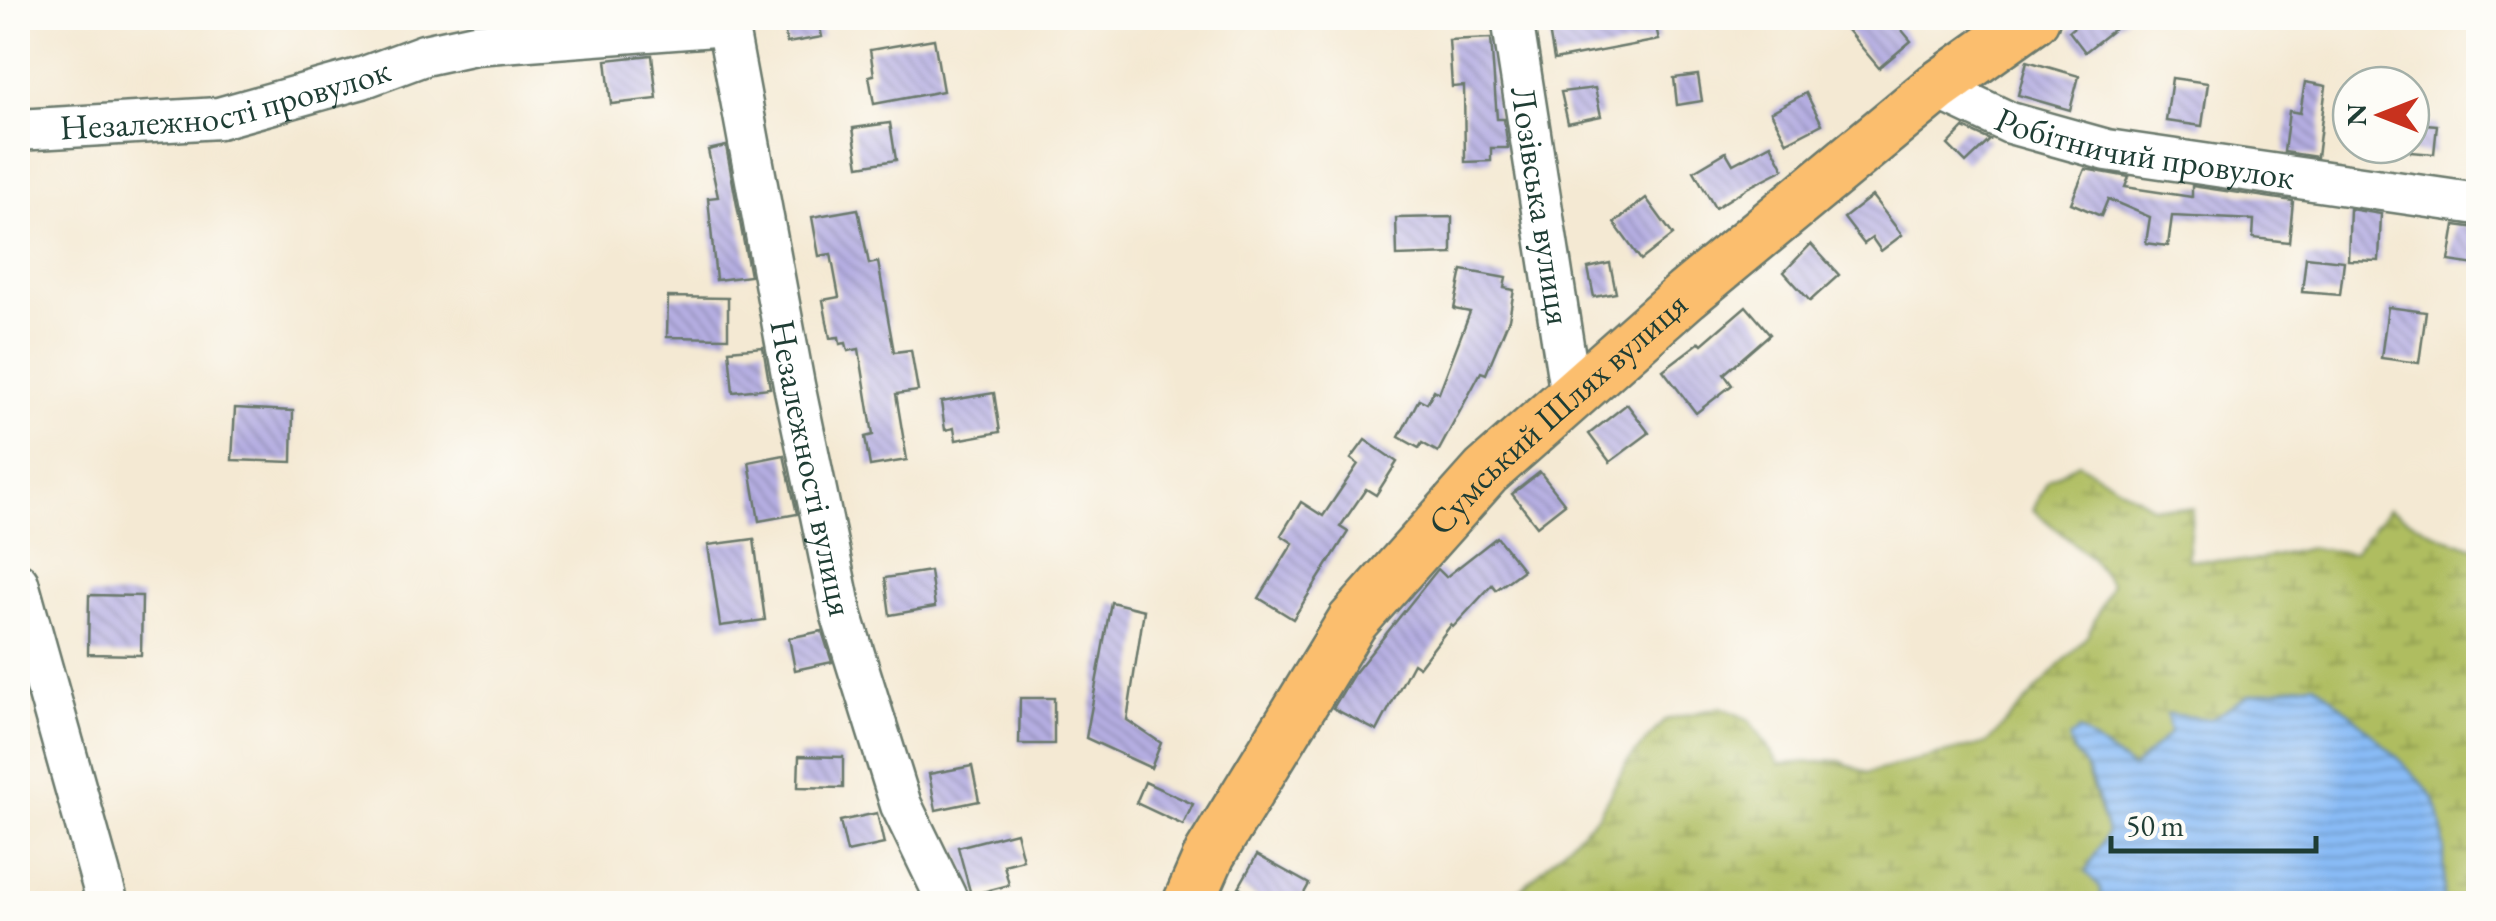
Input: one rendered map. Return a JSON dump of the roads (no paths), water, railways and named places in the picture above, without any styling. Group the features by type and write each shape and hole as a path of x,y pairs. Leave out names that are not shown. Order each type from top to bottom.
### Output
{"main road":[{"name":"Сумський Шлях вулиця","path":"1188,904 1210,854 1352,622 1486,472 1686,295 1936,88 2034,18"}],"street":[{"name":"Лозівська вулиця","path":"1512,18 1572,396"},
{"name":"Незалежності провулок","path":"18,130 218,118 475,44 726,21"},
{"name":"Незалежності вулиця","path":"726,21 842,616 901,805 949,904"},
{"name":"Робітничий провулок","path":"1936,88 2010,124 2107,150 2478,204"},
{"path":"18,583 108,904"}],"water":[{"path":"2315,683 2431,794 2437,805 2444,851 2443,898 2439,903 2102,903 2100,888 2086,871 2107,832 2090,775 2069,739 2079,730 2132,769 2170,733 2167,714 2211,719 2249,695"}]}
